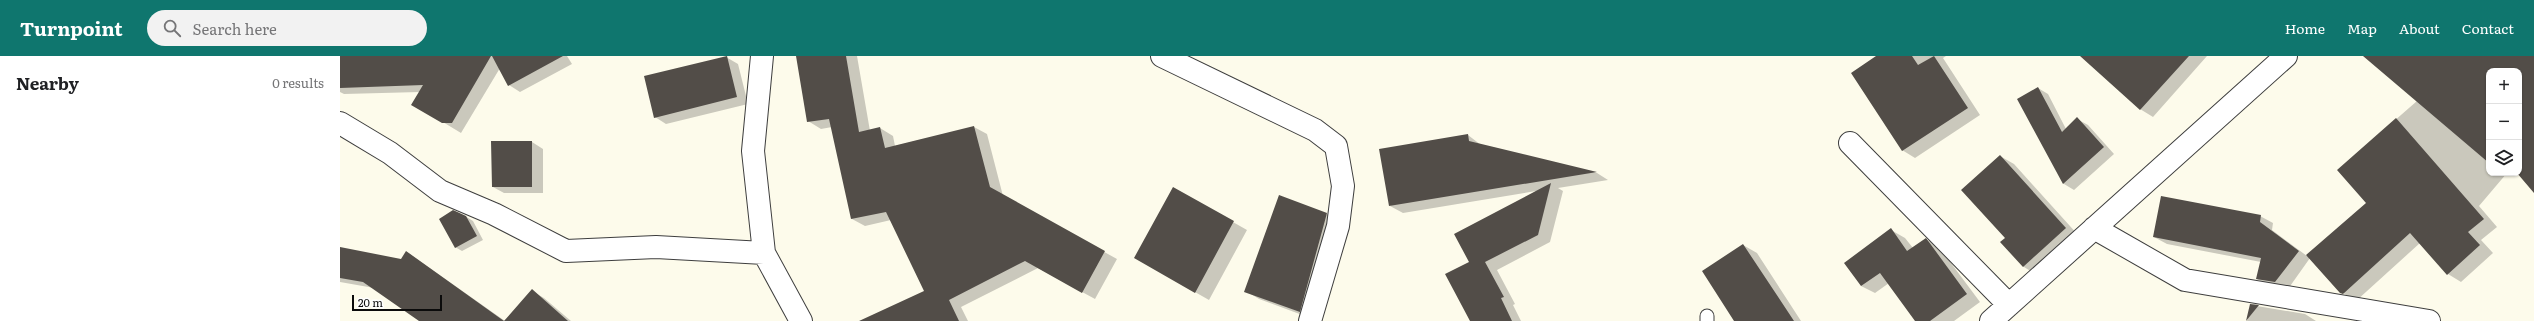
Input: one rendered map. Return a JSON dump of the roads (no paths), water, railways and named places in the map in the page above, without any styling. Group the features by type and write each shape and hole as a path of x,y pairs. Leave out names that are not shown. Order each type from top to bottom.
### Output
{"street":[{"path":"762,56 753,151 764,253 801,321"},
{"path":"1162,56 1315,130 1336,146 1343,186 1338,226 1310,321"},
{"path":"1991,321 2286,56"},
{"path":"340,123 390,153 440,192 494,214 566,251 656,247 764,253"},
{"path":"1850,144 2009,305"},
{"path":"2094,228 2185,280 2355,315 2429,321"}]}
